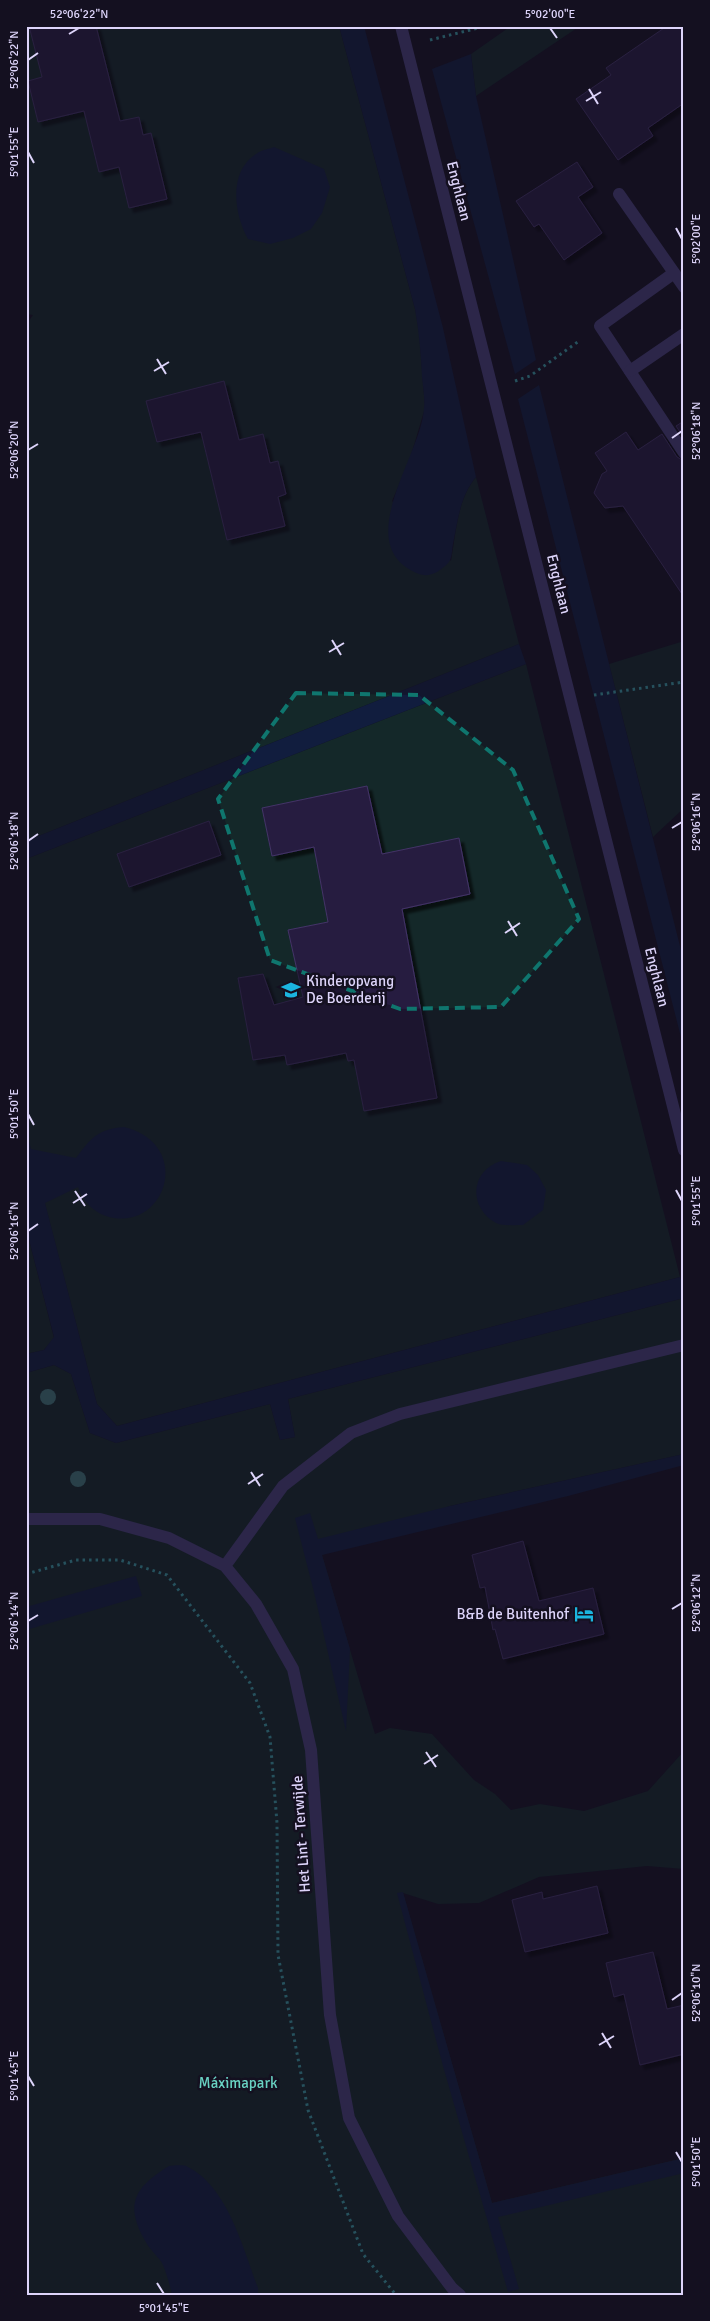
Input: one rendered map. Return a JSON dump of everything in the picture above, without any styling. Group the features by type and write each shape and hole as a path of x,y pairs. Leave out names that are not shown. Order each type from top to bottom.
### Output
{"street":[{"name":"Enghlaan","path":"401,26 684,1150"},
{"path":"619,194 684,287"},
{"path":"674,273 600,326 684,453"},
{"path":"630,371 684,334"},
{"path":"225,1566 284,1486 351,1433 400,1414 684,1345"},
{"name":"Het Lint - Terwijde","path":"26,1519 100,1519 169,1538 225,1566 256,1604 293,1670 311,1750 330,2015 350,2118 398,2216 452,2288 460,2295"}],"path":[{"path":"405,46 486,26"},
{"path":"494,390 530,376 600,326"},
{"path":"571,699 684,682"},
{"path":"26,1574 76,1560 120,1560 166,1575 250,1682 270,1738 277,1823 278,1954 308,2110 363,2254 396,2295"}],"highlighted area":[{"path":"296,693 419,695 513,770 579,919 501,1007 400,1009 270,960 218,799"}],"green space":[{"path":"26,26 339,26 415,309 419,332 425,408 409,462 392,501 451,561 461,506 476,477 519,644 26,841 26,325 33,315 26,314"},
{"path":"511,26 580,26 476,96 471,54"},
{"path":"684,641 684,808 653,837 609,664"},
{"path":"526,664 680,1277 117,1426 97,1404 26,1131 26,859"},
{"path":"26,1228 54,1338 44,1350 26,1354"},
{"name":"Máximapark","path":"684,1298 684,1454 450,1506 322,1555 375,1734 390,1728 432,1734 474,1780 495,1794 511,1810 540,1804 584,1811 648,1791 684,1751 684,1869 647,1866 539,1877 479,1903 438,1904 403,1893 492,2203 684,2158 684,2295 26,2295 26,1373 54,1365 71,1374 90,1433 116,1443 270,1404 280,1440 295,1437 288,1399"}],"water":[{"path":"339,26 364,26 443,328 476,477 466,492 460,509 450,560 439,571 427,575 419,574 399,561 390,543 389,522 394,498 420,427 424,408 420,343 415,309"},
{"path":"471,54 476,96 536,360 515,374 432,69"},
{"path":"274,147 324,169 330,187 322,213 311,229 293,238 270,244 248,239 239,218 236,194 237,182 247,162 258,153"},
{"path":"539,385 684,962 684,1049 518,399"},
{"path":"519,644 526,664 26,859 26,841"},
{"path":"124,1127 146,1137 160,1151 165,1168 164,1185 156,1201 143,1213 126,1218 106,1216 96,1211 85,1201 78,1187 45,1203 97,1404 117,1426 680,1277 684,1288 684,1298 288,1399 295,1437 280,1440 270,1404 116,1443 90,1433 71,1374 54,1365 26,1373 26,1354 44,1350 54,1337 26,1228 26,1131 31,1149 76,1158 86,1145 101,1132"},
{"path":"501,1161 527,1165 538,1175 546,1190 543,1210 523,1225 496,1223 487,1216 477,1199 478,1181 483,1173"},
{"path":"684,1454 684,1465 568,1496 322,1555 350,1649 346,1731 295,1518 310,1513 318,1539 450,1506"},
{"path":"136,1576 142,1596 26,1630 26,1607"},
{"path":"403,1892 492,2203 684,2158 684,2173 498,2217 519,2289 508,2292 443,2066 397,1893"},
{"path":"181,2165 188,2167 202,2176 214,2189 224,2204 240,2238 258,2288 258,2295 172,2295 163,2265 149,2247 140,2231 134,2208 140,2190 147,2182 169,2166"}],"building":[{"path":"29,26 96,26 120,121 139,117 143,135 151,133 167,199 129,208 119,167 99,172 84,111 38,122 28,81 42,77"},
{"path":"667,26 684,26 684,103 648,128 653,136 618,160 576,99 611,75 606,68"},
{"path":"577,162 593,187 578,197 602,233 564,260 539,224 534,227 516,201"},
{"path":"224,381 239,440 263,434 270,463 278,461 286,494 278,497 285,526 227,540 201,432 157,442 146,401"},
{"path":"684,421 684,438 676,426"},
{"path":"626,432 638,450 662,434 677,457 684,461 684,597 623,506 605,508 594,493 602,474 607,471 595,453"},
{"path":"367,786 382,854 459,838 470,894 402,909 437,1098 364,1111 354,1060 348,1061 346,1053 287,1065 285,1055 253,1060 238,978 263,974 274,1005 303,997 288,930 328,922 314,847 272,856 262,808"},
{"path":"209,821 221,855 129,887 117,854"},
{"path":"523,1541 539,1601 593,1588 604,1634 503,1659 495,1629 493,1630 485,1587 480,1588 472,1555"},
{"path":"597,1886 608,1933 525,1952 512,1900 542,1892 543,1899"},
{"path":"653,1952 667,2009 684,2005 684,2054 640,2065 624,1994 614,1997 606,1963"}],"place":[{"name":"Kinderopvang De Boerderij","path":"291,990"},
{"name":"B&B de Buitenhof","path":"584,1614"}]}
